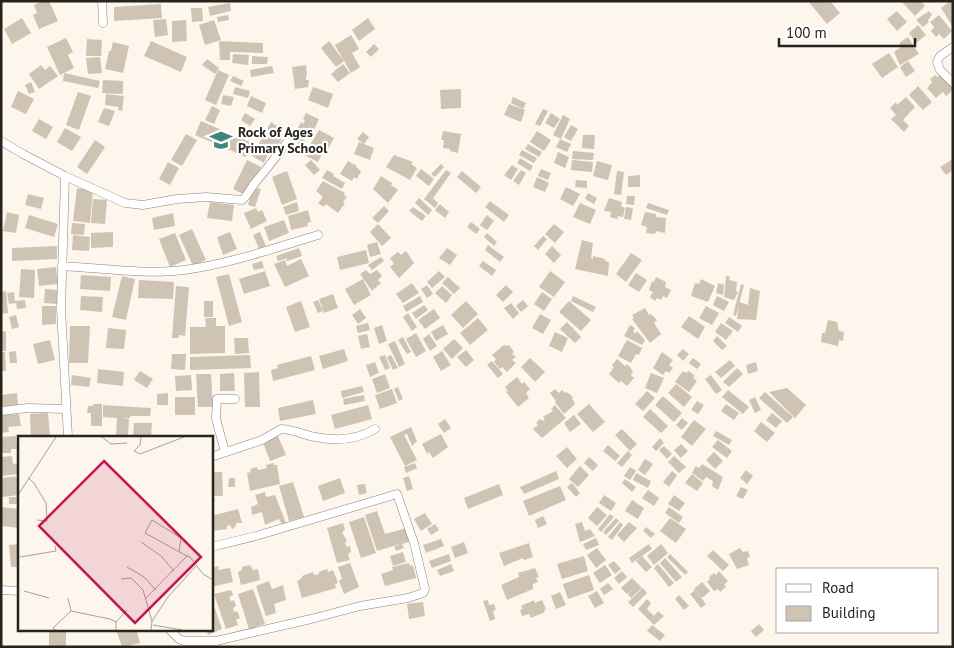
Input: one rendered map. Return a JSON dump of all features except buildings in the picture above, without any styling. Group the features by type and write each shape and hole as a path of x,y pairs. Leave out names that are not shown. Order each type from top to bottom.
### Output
{"street":[{"path":"102,1 103,22"},
{"path":"953,47 940,56 937,62 940,70 953,83"},
{"path":"1,141 65,176 125,203 143,205 177,199 206,197 242,200 287,142"},
{"path":"65,176 61,309 68,436"},
{"path":"62,266 149,272 184,270 222,263 318,235"},
{"path":"225,452 216,418 217,399 235,399"},
{"path":"1,411 28,408 66,409"},
{"path":"212,457 262,440 281,429 315,437 334,439 357,437 375,429"},
{"path":"170,630 184,641 216,641 360,606 408,598 423,593 425,589 414,543 397,494 256,536 212,546"},
{"path":"1,590 18,591"}],"place":[{"name":"Rock of Ages Primary School","path":"221,140"}]}
